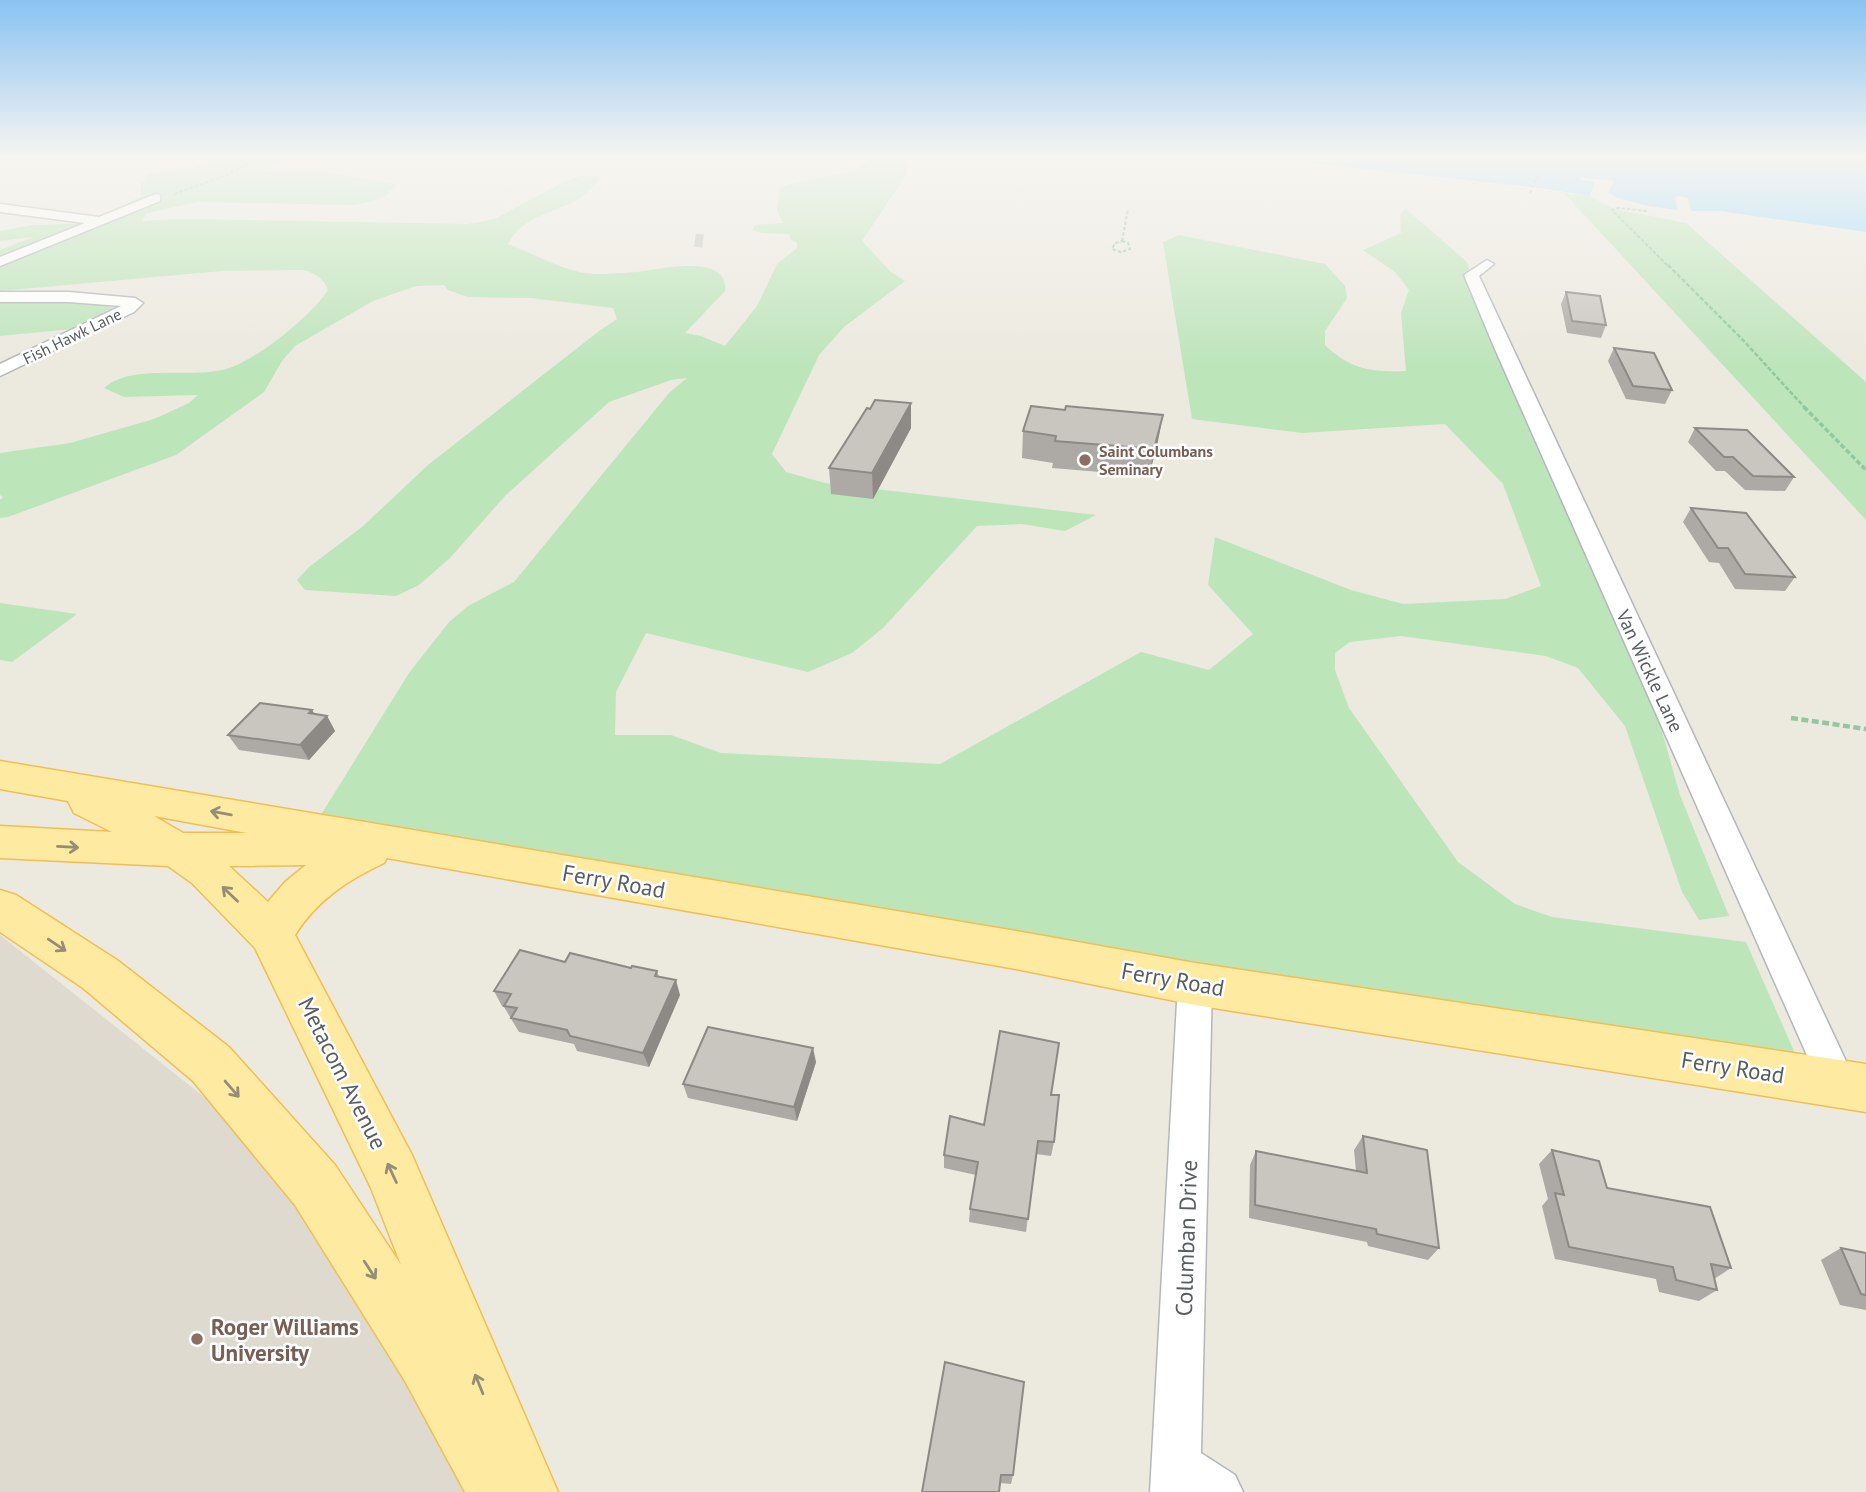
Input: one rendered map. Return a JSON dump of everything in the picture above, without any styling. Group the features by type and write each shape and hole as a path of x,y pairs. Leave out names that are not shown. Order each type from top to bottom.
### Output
{"main road":[{"name":"Ferry Road","path":"7,784 481,858 1016,950 1195,984 1852,1086"},
{"name":"Metacom Avenue","path":"7,784 99,806 154,835 207,872 272,935 393,1174 524,1492"},
{"name":"Ferry Road","path":"0,842 173,850 244,847 369,851 481,858"},
{"path":"272,935 295,898 344,862 369,851"},
{"path":"0,908 100,974 211,1064 298,1165 315,1185 427,1359 502,1492"}],"street":[{"path":"0,262 88,225"},
{"name":"Van Wickle Lane","path":"1487,264 1471,275 1502,347 1852,1086"},
{"name":"Fish Hawk Lane","path":"0,297 69,297 135,303 128,309 0,371"},
{"name":"Columban Drive","path":"1176,1479 1195,984"},
{"path":"1176,1479 1218,1492"}],"path":[{"path":"1122,241 1125,225"},
{"path":"1627,225 1743,340 1866,470"},
{"path":"1122,241 1129,246 1127,251 1120,253 1112,249 1115,243 1122,241"},
{"path":"1791,718 1866,729"}],"shaded area":[{"name":"Roger Williams University","path":"0,935 315,1185 474,1492 0,1492"}],"green space":[{"path":"32,225 525,225 508,244 579,272 623,273 690,266 716,271 723,279 725,291 685,333 725,346 757,306 777,264 797,248 797,243 790,239 789,234 762,233 753,230 755,225 873,225 862,241 891,272 905,281 844,327 819,355 772,454 786,472 825,483 1096,515 1065,531 1022,524 977,526 883,628 852,653 808,672 646,633 616,692 615,735 671,735 721,753 940,764 1141,652 1209,670 1253,634 1208,585 1215,537 1351,590 1403,604 1505,599 1541,586 1503,484 1445,424 1302,433 1192,419 1163,242 1179,235 1325,264 1345,286 1347,298 1325,331 1325,345 1344,360 1362,368 1406,371 1401,313 1409,290 1395,272 1363,250 1401,233 1401,225 1424,225 1466,261 1652,696 1680,795 1729,916 1699,920 1682,892 1625,726 1578,668 1546,656 1401,636 1350,642 1335,653 1335,670 1349,708 1458,862 1515,904 1552,917 1746,942 1797,1058 1048,942 319,818 409,673 449,622 468,606 514,582 669,393 687,378 671,380 609,402 506,495 450,558 419,585 396,596 305,590 297,580 309,567 362,527 428,465 617,319 613,308 531,298 468,297 448,290 444,285 416,286 373,301 295,346 282,361 264,392 176,455 0,518 0,500 3,497 0,495 0,453 70,443 154,419 189,403 198,395 124,397 104,388 116,380 130,376 212,372 238,364 282,336 320,301 328,290 318,277 303,270 222,271 0,291 0,250 33,237 0,241 0,231"},
{"path":"1593,225 1688,225 1866,382 1866,520"},
{"path":"70,300 115,308 83,328 0,336 0,301"},
{"path":"0,603 77,614 12,662 0,660"}],"water":[{"path":"1784,225 1866,225 1866,236"}],"pier":[{"path":"1773,225 1815,225 1866,232 1866,238"}],"building":[{"path":"1566,292 1600,296 1606,325 1572,321"},
{"path":"1614,348 1654,353 1672,390 1633,386"},
{"path":"875,400 911,403 872,473 829,468 867,408 870,409"},
{"path":"1031,406 1065,410 1066,406 1163,415 1154,449 1055,441 1056,436 1023,431"},
{"path":"1695,428 1747,430 1794,477 1753,476 1733,457 1724,457"},
{"path":"1691,508 1746,513 1795,577 1745,574 1728,548 1718,548"},
{"path":"260,703 312,710 309,713 327,716 300,745 228,735"},
{"path":"520,950 565,962 570,953 631,968 632,966 657,971 655,976 676,980 643,1053 570,1036 567,1030 511,1018 517,1008 504,1006 511,994 494,991"},
{"path":"708,1027 813,1048 794,1107 683,1084"},
{"path":"1000,1031 1059,1043 1051,1095 1059,1095 1054,1142 1038,1141 1028,1219 970,1209 978,1162 944,1155 950,1116 984,1125"},
{"path":"1363,1136 1427,1150 1439,1248 1377,1234 1376,1229 1255,1205 1256,1151 1367,1173"},
{"path":"1552,1150 1599,1161 1607,1188 1710,1207 1731,1268 1711,1264 1717,1290 1676,1280 1673,1267 1569,1247 1555,1193 1564,1195"},
{"path":"1841,1248 1866,1253 1866,1295 1861,1294"},
{"path":"945,1362 1024,1382 1013,1475 1001,1475 999,1492 922,1492"}],"tunnel":[{"path":"695,240 703,241"}],"place":[{"name":"Saint Columbans Seminary","path":"1085,460"},
{"name":"Roger Williams University","path":"197,1339"}]}
